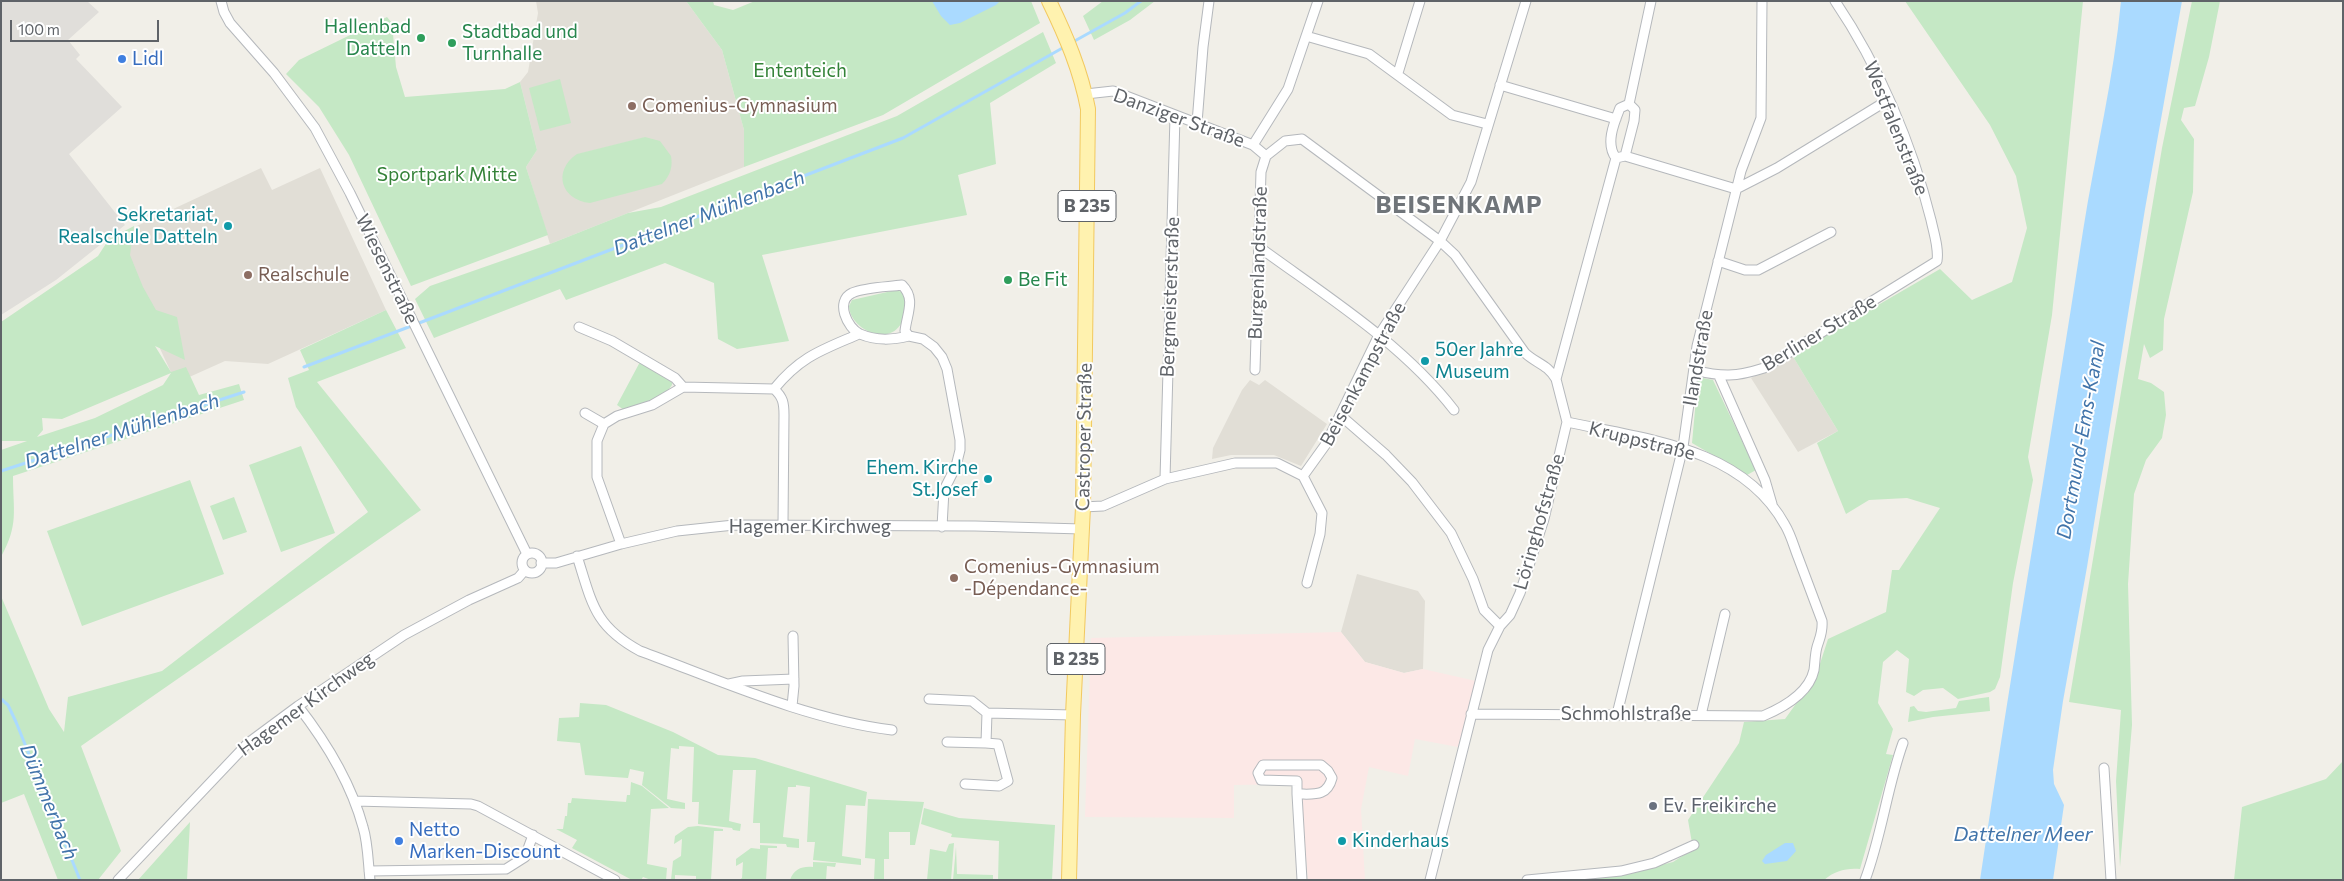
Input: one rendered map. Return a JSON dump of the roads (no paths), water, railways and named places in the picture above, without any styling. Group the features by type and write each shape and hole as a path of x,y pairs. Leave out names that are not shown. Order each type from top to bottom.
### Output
{"main road":[{"name":"Castroper Straße","path":"1049,1 1072,52 1086,94 1088,109 1083,508 1073,715 1068,880"}],"street":[{"name":"Wiesenstraße","path":"222,1 224,12 234,28 274,73 315,128 350,193 423,346 527,554"},
{"path":"1197,123 1203,47 1210,1"},
{"path":"1253,144 1288,89 1318,1"},
{"path":"1398,73 1420,1"},
{"name":"Beisenkampstraße","path":"1304,476 1326,444 1379,335 1440,241 1471,182 1487,124 1526,1"},
{"name":"Löringhofstraße","path":"1629,104 1651,1"},
{"name":"Ilandstraße","path":"1617,714 1683,447 1697,346 1736,189 1747,152 1761,118 1762,1"},
{"name":"Westfalenstraße","path":"1835,1 1869,59 1911,156 1927,205 1938,253 1937,261"},
{"path":"1306,36 1369,54 1398,73 1452,115 1487,124"},
{"path":"1500,85 1616,119"},
{"name":"Danziger Straße","path":"1086,94 1113,91 1253,144 1266,156 1285,141 1302,139 1440,241 1455,255 1525,353 1535,362 1549,368 1556,379"},
{"path":"1620,157 1736,189 1777,168 1888,100"},
{"name":"Löringhofstraße","path":"1620,157 1610,151 1620,108 1629,104"},
{"name":"Löringhofstraße","path":"1430,880 1488,650 1500,626 1510,616 1544,519 1567,422 1556,379 1620,157 1634,122 1635,110 1629,104"},
{"name":"Bergmeisterstraße","path":"1165,479 1175,116"},
{"name":"Burgenlandstraße","path":"1255,370 1261,172 1266,156"},
{"path":"1718,261 1745,270 1758,270 1830,232"},
{"path":"1259,247 1379,335 1440,391 1454,410"},
{"name":"Berliner Straße","path":"1694,370 1720,376 1740,376 1764,368 1937,261"},
{"path":"859,334 843,312 843,305 847,298 851,294 858,292 902,285 909,292 911,302 905,330 909,336"},
{"path":"579,327 612,341 676,378 683,387"},
{"path":"774,389 790,369 812,355 859,334 882,340 909,336 923,339 934,347 942,357 947,369 960,440 960,450 956,466 944,490 942,527"},
{"path":"1720,376 1765,480 1773,507"},
{"path":"621,544 597,477 596,441 604,424 617,416 652,405 683,387 774,389"},
{"path":"774,389 784,402 783,524"},
{"path":"585,412 604,424"},
{"path":"1340,415 1386,455 1412,482 1450,533 1473,579 1484,610 1500,626"},
{"name":"Kruppstraße","path":"1567,422 1683,447 1718,461 1748,481 1773,507 1786,526 1822,621 1823,632 1816,648 1813,672 1806,686 1780,709"},
{"path":"1083,508 1103,506 1165,479 1235,463 1277,463 1304,476 1322,513 1320,534 1307,583"},
{"name":"Hagemer Kirchweg","path":"118,880 238,752 298,706 404,635 469,600 518,578 526,570 534,572 539,570 542,563 556,563 621,544 678,531 734,525 783,524 1082,529"},
{"path":"526,570 522,562 527,554 537,555 542,563"},
{"path":"577,556 591,600 604,625 620,640 640,651 792,706 857,726 892,730"},
{"path":"1701,714 1725,614"},
{"path":"792,706 794,680 793,636"},
{"path":"729,684 744,681 794,680"},
{"path":"929,699 972,701 987,713 1073,715"},
{"path":"298,706 336,761 355,801 364,828 369,876 506,869 525,857 533,835"},
{"name":"Schmohlstraße","path":"1471,714 1701,714 1763,716 1780,709"},
{"path":"986,743 987,713"},
{"path":"947,742 998,744 1008,781 999,786 965,784"},
{"path":"1865,880 1897,760 1904,743"},
{"path":"1297,794 1321,794 1329,788 1332,778 1328,771 1320,765 1263,765 1258,772 1261,780 1296,781 1302,880"},
{"path":"2104,768 2111,880"},
{"path":"355,801 471,804 533,835 615,880"},
{"path":"1527,880 1621,871 1654,863 1694,845"}],"water":[{"path":"932,1 1000,1 996,5 960,23 950,25 941,16"},
{"name":"Dattelner Meer","path":"2121,1 2182,1 2145,209 2087,567 2063,701 2053,770 2054,784 2064,805 2053,880 1980,880 2083,231 2114,59"},
{"path":"1785,843 1793,843 1796,851 1787,861 1765,864 1762,861 1766,855"}],"waterway":[{"path":"1071,43 1125,13 1141,1"},
{"name":"Dattelner Mühlenbach","path":"304,367 903,138 1066,46"},
{"name":"Dattelner Mühlenbach","path":"1,471 244,392"},
{"name":"Dümmerbach","path":"1,699 8,705 16,722 80,880"}],"place":[{"name":"Hallenbad Datteln","path":"421,38"},
{"name":"Stadtbad und Turnhalle","path":"452,43"},
{"name":"Lidl","path":"122,59"},
{"name":"Comenius-Gymnasium","path":"632,106"},
{"name":"Sekretariat, Realschule Datteln","path":"228,226"},
{"name":"Realschule","path":"248,275"},
{"name":"Be Fit","path":"1008,280"},
{"name":"50er Jahre Museum","path":"1425,361"},
{"name":"Ehem. Kirche St.Josef","path":"988,479"},
{"name":"Comenius-Gymnasium -Dépendance-","path":"954,578"},
{"name":"Ev. Freikirche","path":"1653,806"},
{"name":"Netto Marken-Discount","path":"399,841"},
{"name":"Kinderhaus","path":"1342,841"}],"district":[{"name":"BEISENKAMP","path":"1459,205"}],"park label":[{"name":"Ententeich","path":"800,71"},
{"name":"Sportpark Mitte","path":"447,175"}],"water label":[{"name":"Dortmund-Ems-Kanal","path":"2081,440"}]}
